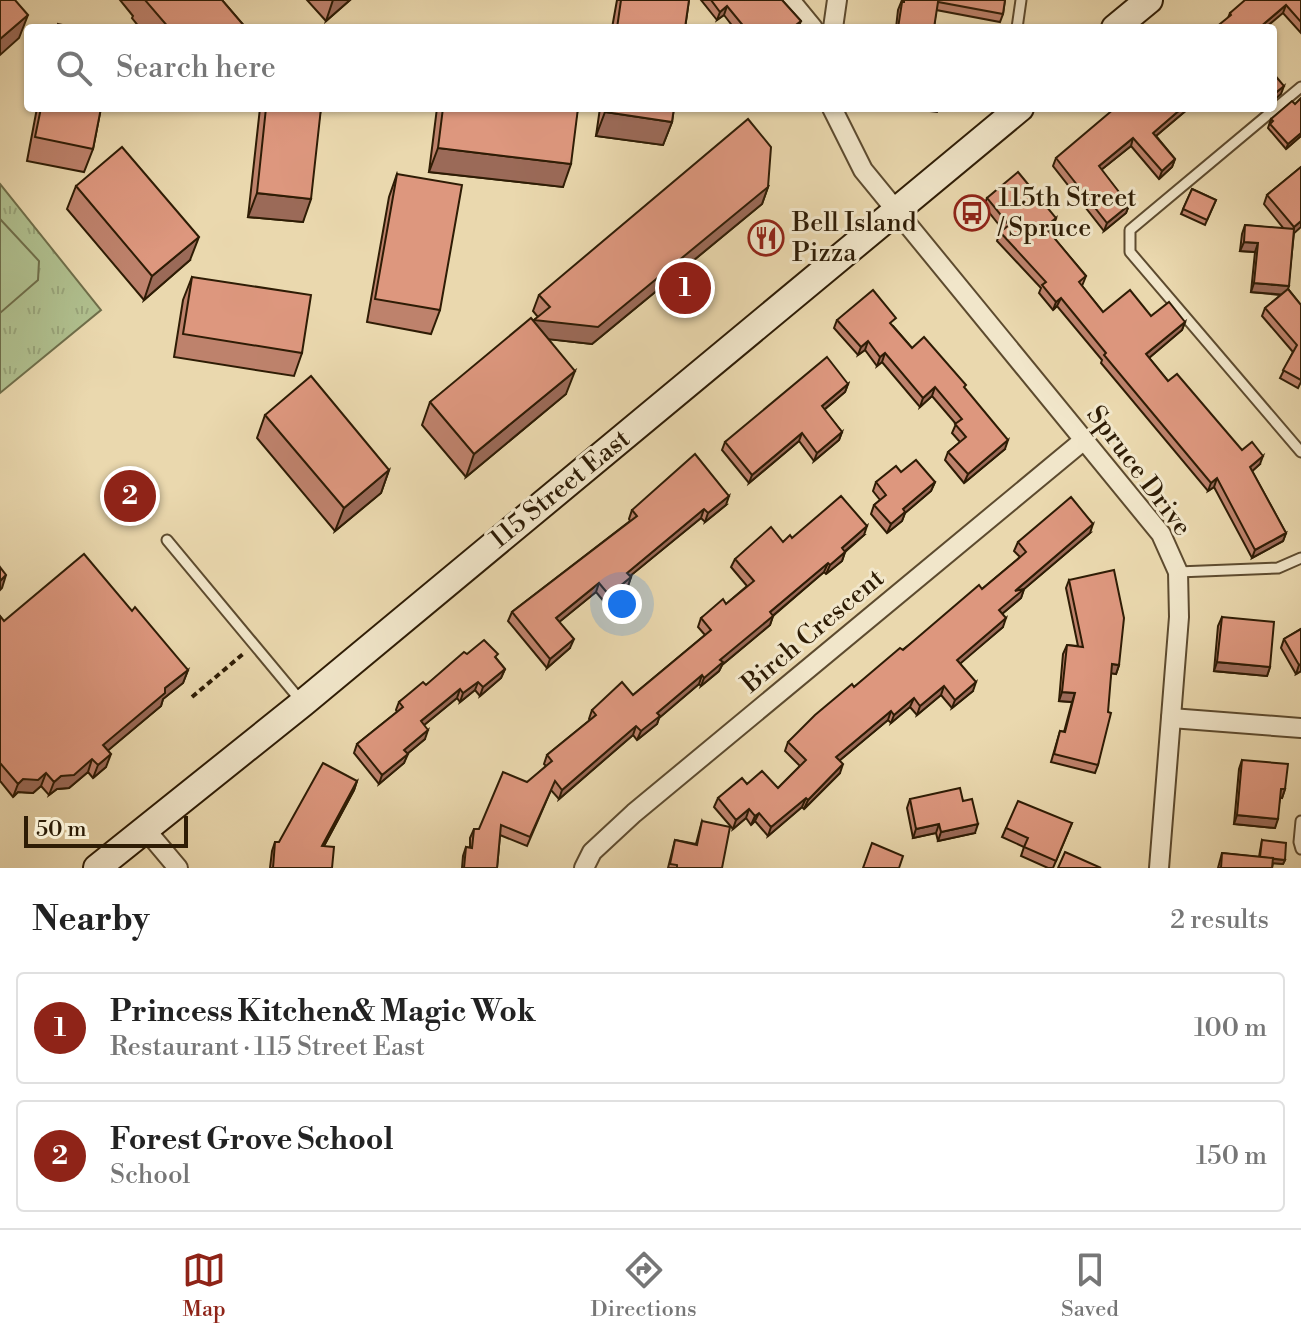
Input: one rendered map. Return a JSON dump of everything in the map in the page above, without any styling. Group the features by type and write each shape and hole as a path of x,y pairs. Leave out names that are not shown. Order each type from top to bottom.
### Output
{"street":[{"path":"790,0 810,24"},
{"path":"834,24 837,0"},
{"path":"1120,24 1149,0"},
{"name":"Spruce Drive","path":"834,112 863,170 1161,534 1178,572 1179,617 1159,868"},
{"name":"115 Street East","path":"97,868 303,703 1015,112"},
{"name":"Birch Crescent","path":"584,868 592,852 634,813 1084,440"},
{"path":"1171,718 1301,728"},
{"path":"146,830 178,868"}],"lane":[{"path":"1018,24 1021,0"},
{"path":"1277,107 1301,87"},
{"path":"1271,112 1130,230 1130,252 1301,452"},
{"path":"167,540 303,703"},
{"path":"1178,572 1278,568 1301,558"},
{"path":"1301,821 1301,849"}],"path":[{"path":"192,697 254,645"}],"green space":[{"path":"0,184 101,310 0,393"},
{"path":"0,219 39,261 38,280 0,313"}],"building":[{"path":"0,0 15,0 28,15 0,39"},
{"path":"145,0 222,0 243,24 166,24"},
{"path":"621,0 689,0 686,24 618,24"},
{"path":"711,0 782,0 801,21 797,24 742,24 727,6 720,12"},
{"path":"1005,0 1003,14 938,2 935,24 899,24 904,2"},
{"path":"1245,0 1301,0 1301,22 1286,5 1264,24 1220,24"},
{"path":"1277,78 1284,86 1277,92"},
{"path":"1301,98 1301,133 1288,144 1270,124 1271,119 1292,101 1295,104"},
{"path":"40,112 100,112 93,149 35,137"},
{"path":"266,112 321,112 311,199 257,193"},
{"path":"442,112 578,112 571,164 438,148"},
{"path":"605,112 673,112 672,122"},
{"path":"1110,112 1177,112 1153,133 1175,159 1162,171 1133,138 1099,166 1129,205 1107,223 1056,158"},
{"path":"748,119 771,147 768,187 598,327 534,320 550,307 539,295"},
{"path":"122,147 199,237 152,276 76,186"},
{"path":"1301,167 1301,221 1294,227 1267,195"},
{"path":"1018,172 1056,218 1045,227 1086,276 1079,282 1103,312 1130,290 1151,316 1169,302 1185,322 1146,354 1168,381 1177,374 1242,450 1252,442 1263,456 1250,467 1286,533 1255,550 1217,478 1211,483 1104,355 1106,353 1061,298 1056,302 1042,285 1046,282 1000,232 1009,225 987,198"},
{"path":"397,174 462,185 440,310 375,299"},
{"path":"1192,189 1216,200 1207,220 1183,209"},
{"path":"1245,225 1294,229 1289,286 1254,283 1258,243 1244,242"},
{"path":"192,277 311,295 302,353 183,334"},
{"path":"1288,289 1301,305 1301,380 1283,370 1297,345 1265,308"},
{"path":"873,290 896,318 890,323 912,348 924,337 1008,440 968,474 948,452 966,437 955,424 962,419 935,387 923,398 885,353 880,357 868,341 861,347 837,320"},
{"path":"531,318 575,371 474,454 430,402"},
{"path":"827,357 848,384 822,406 842,432 817,453 802,433 752,475 725,442"},
{"path":"311,376 389,470 344,508 265,415"},
{"path":"695,454 729,496 708,513 704,509 627,573 631,577 609,595 599,583 556,618 574,639 550,659 512,612 637,516 632,510"},
{"path":"916,460 935,482 903,509 905,512 891,524 874,505 886,495 876,482 896,466 901,472"},
{"path":"841,496 867,526 842,548 845,552 770,612 773,616 720,660 723,662 704,678 702,675 657,713 660,716 641,731 636,726 562,790 555,781 530,837 501,825 497,868 464,868 466,847 472,848 474,829 479,829 503,772 527,782 552,761 547,755 596,715 592,710 622,682 633,695 711,630 701,618 723,599 726,604 754,581 735,559 771,527 783,542 790,535 792,538"},
{"path":"1071,497 1093,524 1015,591 1024,589 999,610 1006,618 957,660 976,682 955,700 944,686 920,706 914,698 894,715 891,711 836,757 843,764 808,800 806,798 771,827 759,813 755,816 749,809 736,820 718,798 742,778 747,784 762,771 778,788 806,760 788,742 815,715 900,648 903,650 979,585 982,589 1018,559 1026,552 1018,542"},
{"path":"84,554 132,611 135,607 188,670 103,745 111,754 98,765 92,759 74,775 61,776 54,782 46,773 38,780 23,779 18,784 0,763 0,616 4,621"},
{"path":"0,567 6,575 0,581"},
{"path":"1114,570 1124,618 1119,665 1112,664 1108,712 1111,713 1098,765 1054,754 1060,731 1065,732 1075,693 1062,692 1067,645 1083,647 1069,580"},
{"path":"1222,617 1274,622 1270,667 1217,662"},
{"path":"1301,629 1301,664 1299,665 1284,639"},
{"path":"484,640 498,654 495,657 505,669 483,687 478,682 463,693 460,689 421,721 428,730 404,750 408,754 382,775 357,744 403,707 399,702 423,682 426,685 464,652 467,654"},
{"path":"1242,760 1288,764 1285,789 1281,789 1278,819 1237,815"},
{"path":"323,763 357,781 322,846 334,847 332,868 273,868 275,842 279,842"},
{"path":"960,788 963,801 972,799 978,824 941,832 939,824 916,829 910,799"},
{"path":"1018,801 1072,823 1056,861 1024,847 1028,838 1006,828"},
{"path":"702,821 730,827 722,868 677,868 677,865 670,864 675,840 697,845"},
{"path":"1262,840 1286,843 1285,860 1260,857"},
{"path":"872,843 903,856 899,868 863,868"},
{"path":"1065,852 1101,868 1058,868"},
{"path":"1222,853 1273,858 1272,868 1221,868"}],"place":[{"name":"115th Street / Spruce","path":"972,213"},
{"name":"Bell Island Pizza","path":"766,238"},
{"name":"Princess Kitchen& Magic Wok","path":"685,288"},
{"name":"Forest Grove School","path":"130,496"}]}
